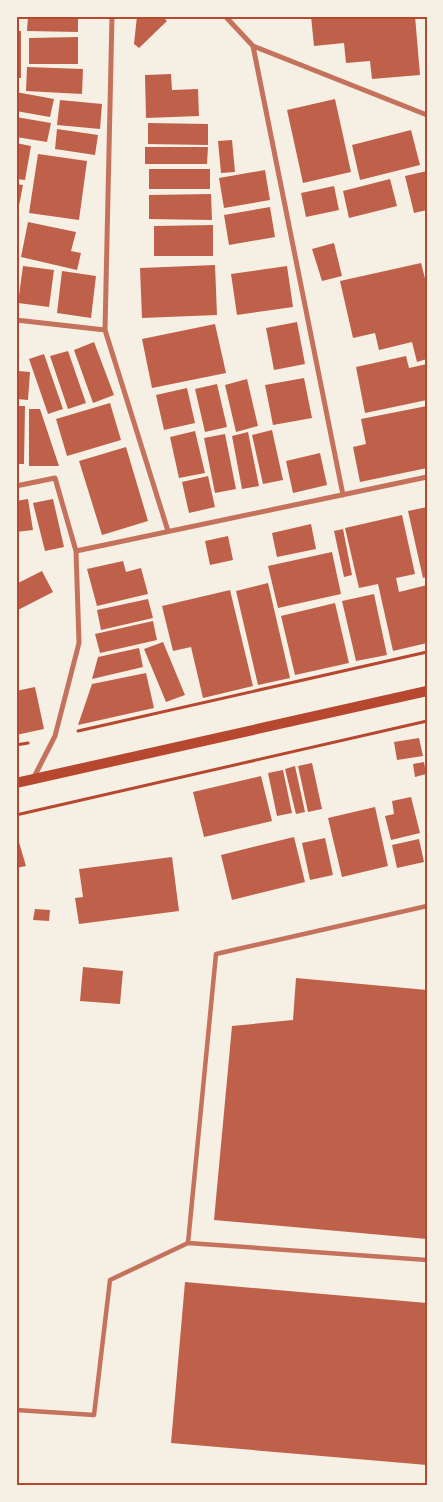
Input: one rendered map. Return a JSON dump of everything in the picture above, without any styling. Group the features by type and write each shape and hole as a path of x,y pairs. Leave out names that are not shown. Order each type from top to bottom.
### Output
{"main road":[{"path":"16,784 427,691"}],"street":[{"path":"112,16 105,330 168,531"},
{"path":"225,16 253,46 427,114"},
{"path":"253,46 343,495"},
{"path":"16,320 105,330"},
{"path":"76,551 427,477"},
{"path":"16,486 55,478 76,551 79,643 55,736 33,780"},
{"path":"188,1242 216,954 427,906"},
{"path":"16,1410 94,1415 110,1280 188,1242 427,1260"}],"path":[{"path":"16,745 427,652"},
{"path":"16,815 427,721"}],"building":[{"path":"28,16 78,16 78,32 27,31"},
{"path":"137,16 162,16 167,21 139,48 134,44"},
{"path":"311,16 415,16 420,75 372,79 370,61 346,63 344,43 314,46"},
{"path":"16,31 21,31 21,78 16,78"},
{"path":"78,37 78,64 29,64 29,38"},
{"path":"27,67 83,69 82,94 26,91"},
{"path":"171,74 172,90 198,89 199,116 146,118 145,75"},
{"path":"16,92 54,99 50,117 16,111"},
{"path":"335,99 351,172 303,183 287,110"},
{"path":"60,100 102,104 100,129 57,125"},
{"path":"16,117 51,123 47,142 16,137"},
{"path":"148,123 208,124 208,145 148,144"},
{"path":"57,129 98,135 95,155 55,149"},
{"path":"411,130 420,165 360,180 352,145"},
{"path":"232,140 235,172 221,173 218,141"},
{"path":"16,143 31,146 25,180 16,179"},
{"path":"145,147 208,147 207,164 145,164"},
{"path":"38,154 87,161 79,220 29,213"},
{"path":"149,169 210,169 210,189 149,189"},
{"path":"265,170 270,200 224,208 219,178"},
{"path":"427,171 427,210 414,213 405,176"},
{"path":"390,179 397,206 349,218 343,191"},
{"path":"16,184 23,185 17,216 16,216"},
{"path":"334,186 339,210 306,217 301,193"},
{"path":"211,194 212,220 149,219 149,195"},
{"path":"270,207 275,237 229,245 224,215"},
{"path":"28,222 76,232 71,251 81,253 77,270 21,257"},
{"path":"213,225 213,256 154,256 154,226"},
{"path":"334,243 342,276 322,281 312,249"},
{"path":"421,263 427,286 427,359 417,362 412,342 379,350 375,333 353,338 340,281"},
{"path":"215,265 217,315 142,318 140,268"},
{"path":"23,266 54,270 49,307 18,303"},
{"path":"287,266 293,307 237,315 231,274"},
{"path":"62,271 96,276 91,318 57,313"},
{"path":"297,322 305,364 274,370 266,328"},
{"path":"215,324 226,373 152,388 142,339"},
{"path":"94,342 114,395 93,403 74,350"},
{"path":"68,351 86,403 68,409 50,356"},
{"path":"44,354 63,409 48,414 29,359"},
{"path":"406,356 409,368 427,364 427,400 365,413 356,367"},
{"path":"16,357 19,358 18,371 30,372 28,400 16,399"},
{"path":"304,378 312,418 273,425 265,385"},
{"path":"247,379 258,426 236,432 225,385"},
{"path":"217,384 227,427 205,432 195,389"},
{"path":"187,388 195,423 164,430 156,395"},
{"path":"110,403 121,440 67,456 56,419"},
{"path":"16,406 25,406 24,464 16,464"},
{"path":"427,406 427,468 360,482 353,447 366,444 361,419"},
{"path":"29,409 40,409 59,466 29,466"},
{"path":"272,430 283,480 263,484 252,435"},
{"path":"195,431 205,473 179,478 170,437"},
{"path":"248,432 259,486 242,489 232,436"},
{"path":"225,434 236,489 215,493 204,438"},
{"path":"126,447 148,521 102,535 79,461"},
{"path":"320,453 327,485 293,493 286,461"},
{"path":"208,476 215,507 189,513 182,482"},
{"path":"28,499 33,530 16,532 16,501"},
{"path":"53,499 64,547 45,551 33,503"},
{"path":"427,507 427,577 423,578 408,511"},
{"path":"402,515 415,574 396,578 399,592 427,585 427,643 393,651 378,584 359,588 345,528"},
{"path":"311,524 316,549 277,557 272,533"},
{"path":"343,529 352,575 344,577 334,531"},
{"path":"228,536 233,560 210,565 205,541"},
{"path":"332,552 341,594 278,608 268,566"},
{"path":"123,561 126,572 141,568 148,594 97,606 87,569"},
{"path":"42,571 53,592 16,611 16,584"},
{"path":"268,583 290,678 258,685 236,591"},
{"path":"230,590 253,686 203,698 191,647 173,651 162,606"},
{"path":"374,594 387,655 356,661 342,601"},
{"path":"148,599 153,618 101,630 97,610"},
{"path":"335,603 349,663 295,675 281,616"},
{"path":"153,621 157,640 100,653 95,634"},
{"path":"163,642 185,695 166,702 144,649"},
{"path":"139,648 143,667 92,679 98,657"},
{"path":"146,673 154,708 78,725 92,684"},
{"path":"35,687 44,729 16,735 16,691"},
{"path":"419,738 423,756 397,760 394,742"},
{"path":"424,762 426,774 415,777 413,764"},
{"path":"312,763 322,809 308,812 298,766"},
{"path":"295,766 305,812 296,814 285,769"},
{"path":"283,770 292,813 277,816 268,773"},
{"path":"261,776 272,821 204,837 193,792"},
{"path":"411,797 420,833 391,840 385,816 394,814 392,801"},
{"path":"375,807 388,866 342,877 328,818"},
{"path":"16,832 26,866 16,868"},
{"path":"294,837 305,882 232,900 221,855"},
{"path":"325,838 333,875 310,880 302,843"},
{"path":"419,839 424,862 397,868 392,845"},
{"path":"172,857 179,911 79,924 75,898 83,897 79,869"},
{"path":"35,909 50,910 49,921 33,920"},
{"path":"83,967 123,971 120,1004 80,1001"},
{"path":"296,978 427,990 427,1239 214,1220 232,1026 293,1020"},
{"path":"185,1282 427,1303 427,1465 171,1443"}]}
